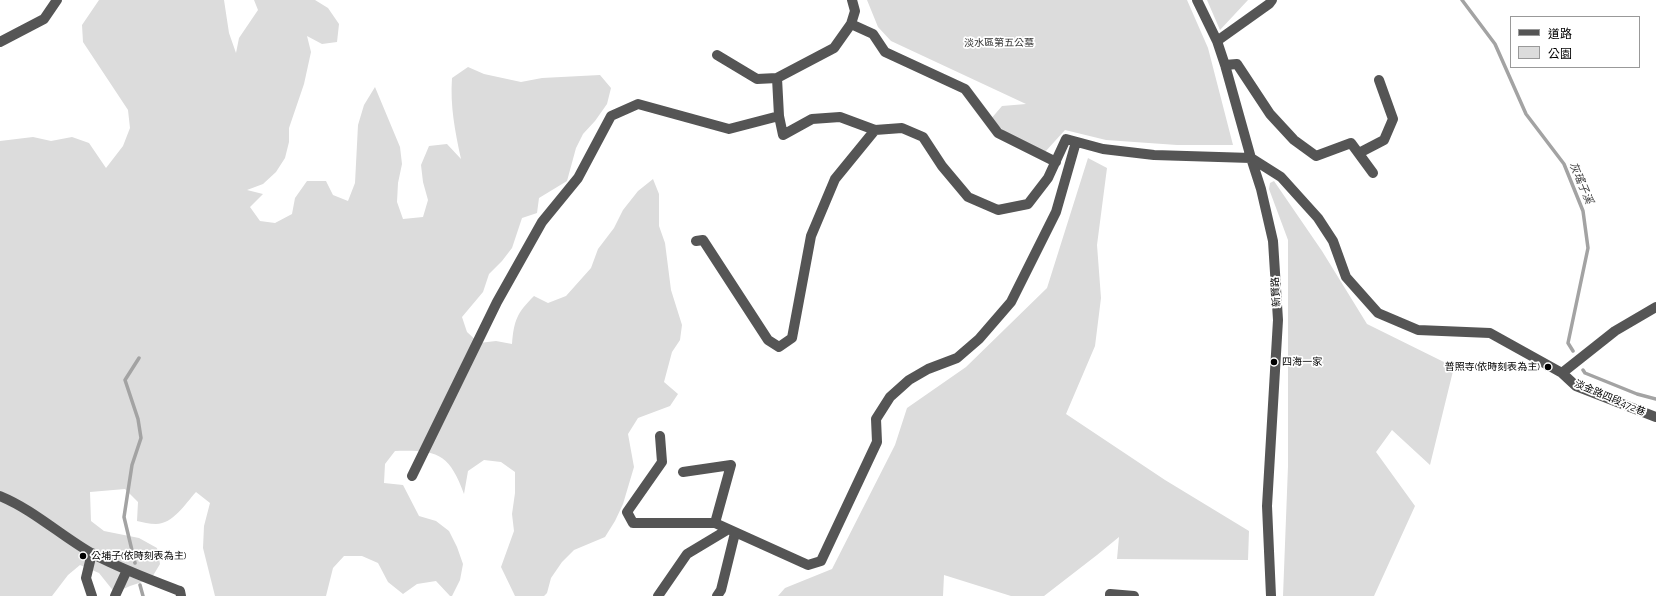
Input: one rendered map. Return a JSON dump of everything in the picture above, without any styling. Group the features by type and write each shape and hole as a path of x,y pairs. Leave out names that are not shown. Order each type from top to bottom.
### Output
{"street":[{"path":"0,42 44,19 57,0"},
{"path":"717,55 757,79 777,78 834,48 851,24 855,11 852,0"},
{"name":"新賢路","path":"1197,0 1217,41 1225,65 1261,189 1273,241 1278,320 1267,506 1272,596"},
{"path":"1217,41 1269,4 1272,0"},
{"path":"851,24 873,34 885,52 965,89 998,133 1056,162"},
{"path":"1225,65 1237,64 1270,114 1294,140 1316,156 1351,143 1373,173"},
{"path":"777,78 779,116 783,135 812,120 840,117 875,130 902,128 923,137 942,166 968,197 998,210 1028,204 1048,178 1066,139 1103,149 1154,156 1251,158"},
{"path":"1359,153 1384,140 1393,119 1379,80"},
{"path":"412,476 497,302 542,222 578,178 611,116 638,104 729,129 779,116"},
{"path":"696,241 703,240 768,340 779,347 792,338 810,236 835,179 875,130"},
{"path":"660,436 662,462 627,512 633,522 715,523 808,566 821,561 877,442 876,419 890,397 909,380 957,358 979,339 1011,302 1056,212 1076,142"},
{"name":"淡金路四段472巷","path":"1251,158 1281,177 1318,218 1333,241 1346,278 1378,313 1418,330 1490,333 1562,373 1576,386 1656,417"},
{"path":"1562,373 1615,331 1656,307"},
{"path":"683,472 731,465 715,523"},
{"path":"0,496 16,503 92,553 128,570 180,591 182,596"},
{"path":"658,596 688,554 731,531"},
{"path":"717,596 721,590 731,531"},
{"path":"92,553 86,578 92,596"},
{"path":"116,596 128,570"},
{"path":"1110,596 1110,594 1134,596"}],"green space":[{"path":"99,0 224,0 229,33 236,53 239,38 258,10 254,0 315,0 328,8 339,24 337,42 322,44 307,36 311,52 304,84 289,128 289,142 285,158 276,172 263,184 247,190 263,194 250,207 260,221 275,223 292,214 295,198 307,181 326,181 333,195 348,201 355,183 358,125 364,105 375,87 400,147 402,164 398,183 397,202 403,219 423,217 428,200 423,182 421,165 429,146 447,144 461,159 452,109 452,78 468,67 484,74 521,82 542,78 600,75 611,88 607,104 595,121 583,134 576,148 567,181 539,198 537,213 522,218 512,248 489,274 483,292 462,317 467,332 479,343 496,341 512,344 515,323 524,307 534,296 548,303 566,296 591,268 598,249 614,228 623,210 638,191 653,179 659,194 659,226 665,243 671,290 682,325 680,340 672,352 664,382 678,394 670,406 638,418 628,434 634,467 623,504 615,521 605,537 574,550 562,562 551,578 547,593 544,596 515,596 501,567 514,531 512,514 515,493 515,472 501,462 484,460 468,471 464,494 453,470 447,462 440,457 431,453 395,451 385,464 384,483 403,485 419,516 436,521 449,531 457,547 463,564 460,580 452,596 450,596 436,581 417,584 403,594 388,582 378,563 362,556 344,556 333,568 326,596 215,596 203,548 204,526 210,503 196,492 168,521 156,524 148,523 137,521 138,502 125,489 90,492 91,521 104,531 139,538 157,548 160,564 151,579 115,593 99,573 80,565 68,575 52,596 0,596 0,141 33,137 51,141 72,137 89,143 106,168 123,146 130,128 128,110 83,42 82,25"},
{"name":"淡水區第五公墓","path":"867,0 1187,0 1208,48 1233,145 1177,145 1106,140 1065,130 1045,152 1031,151 990,120 1002,106 1026,104 891,41 878,27"},
{"path":"1207,0 1248,0 1220,30"},
{"path":"1088,158 1107,168 1097,245 1101,298 1095,346 1066,414 1165,480 1249,531 1248,560 1117,559 1119,537 1044,596 1011,596 944,575 943,596 778,596 785,588 832,569 895,445 907,408 966,367 1047,288"},
{"path":"1274,181 1322,251 1367,324 1454,367 1430,465 1392,430 1376,452 1415,506 1374,596 1283,596 1288,466 1288,240 1269,189 1270,183"}],"waterway":[{"name":"灰瑤子溪","path":"1462,0 1495,44 1526,114 1564,164 1583,211 1588,248 1568,343 1573,351"},
{"path":"135,563 124,517 132,465 141,438 138,419 125,380 139,358"},
{"name":"灰瑤子溪","path":"1583,370 1585,373 1637,394 1656,399"},
{"path":"140,585 143,596"}],"place":[{"name":"四海一家","path":"1274,362"},
{"name":"普照寺(依時刻表為主)","path":"1548,367"},
{"name":"公埔子(依時刻表為主)","path":"83,556"}]}
